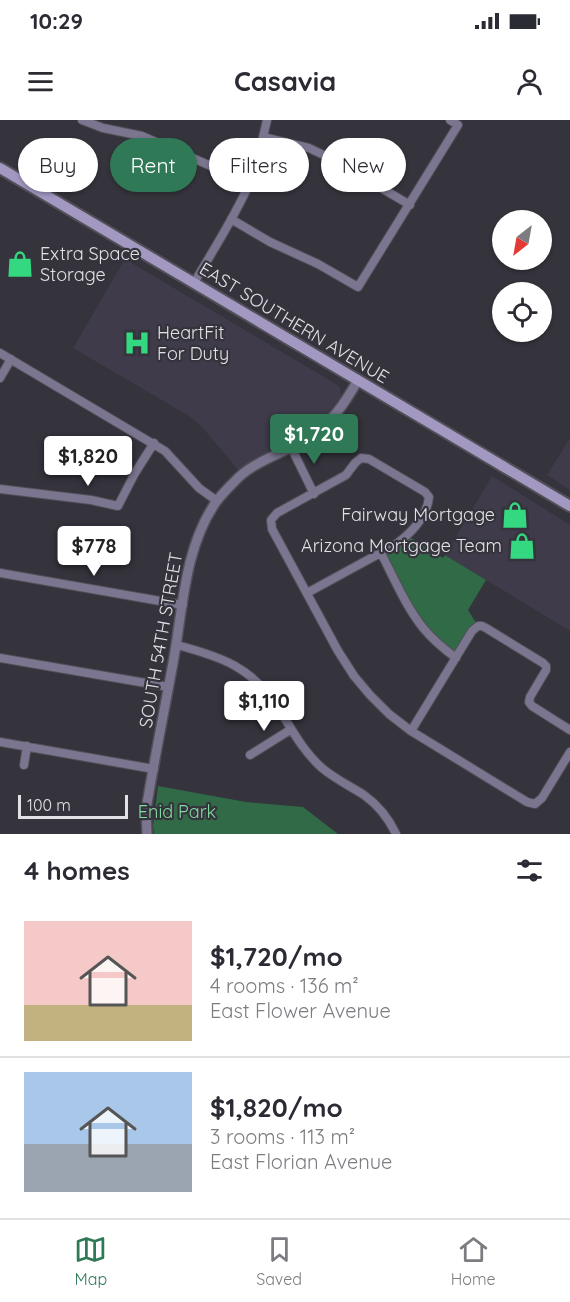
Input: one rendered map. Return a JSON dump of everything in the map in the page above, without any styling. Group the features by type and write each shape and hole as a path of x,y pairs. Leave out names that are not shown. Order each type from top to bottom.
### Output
{"main road":[{"name":"EAST SOUTHERN AVENUE","path":"0,168 570,506"}],"street":[{"path":"81,120 103,128 147,138"},
{"path":"267,120 263,137 309,148 334,160 410,205"},
{"path":"231,219 270,242 318,264 358,287 458,125 450,120"},
{"path":"194,283 245,192"},
{"path":"0,352 154,443 176,461 199,488 217,501"},
{"path":"0,378 11,359"},
{"name":"SOUTH 54TH STREET","path":"147,834 146,810 177,645 188,571 203,524 217,501 237,478 261,461 308,438 324,426 346,400 358,380"},
{"path":"0,489 91,500 118,506 154,443"},
{"path":"291,447 314,494"},
{"path":"307,593 408,536 429,505 429,497 425,492 369,459 361,458 346,475 277,513 271,520 272,529 338,651 354,676 389,714 411,731 526,802 535,804 542,798 567,764 570,752"},
{"path":"381,553 423,627 438,644 456,658"},
{"path":"0,573 183,605"},
{"path":"411,731 472,631 478,626 486,628 546,666 529,702 570,730"},
{"path":"177,645 210,654 248,674 264,689 306,751 322,768 365,796 382,811 396,834"},
{"path":"0,658 169,687"},
{"path":"250,755 290,730"},
{"path":"0,742 154,769"},
{"path":"24,765 27,746"}],"shaded area":[{"path":"125,259 336,384 340,387 341,396 329,412 313,427 257,458 239,471 202,427 189,416 73,348"},
{"path":"570,438 570,490 547,475"},
{"path":"492,476 570,525 570,631 445,555"}],"green space":[{"path":"408,536 443,558 445,555 486,580 468,610 478,626 456,658 423,627 381,553"},
{"name":"Enid Park","path":"158,786 246,802 303,807 338,834 154,834"}],"place":[{"name":"Extra Space Storage","path":"20,264"},
{"name":"HeartFit For Duty","path":"137,343"},
{"name":"Fairway Mortgage","path":"515,515"},
{"name":"Arizona Mortgage Team","path":"522,546"}]}
